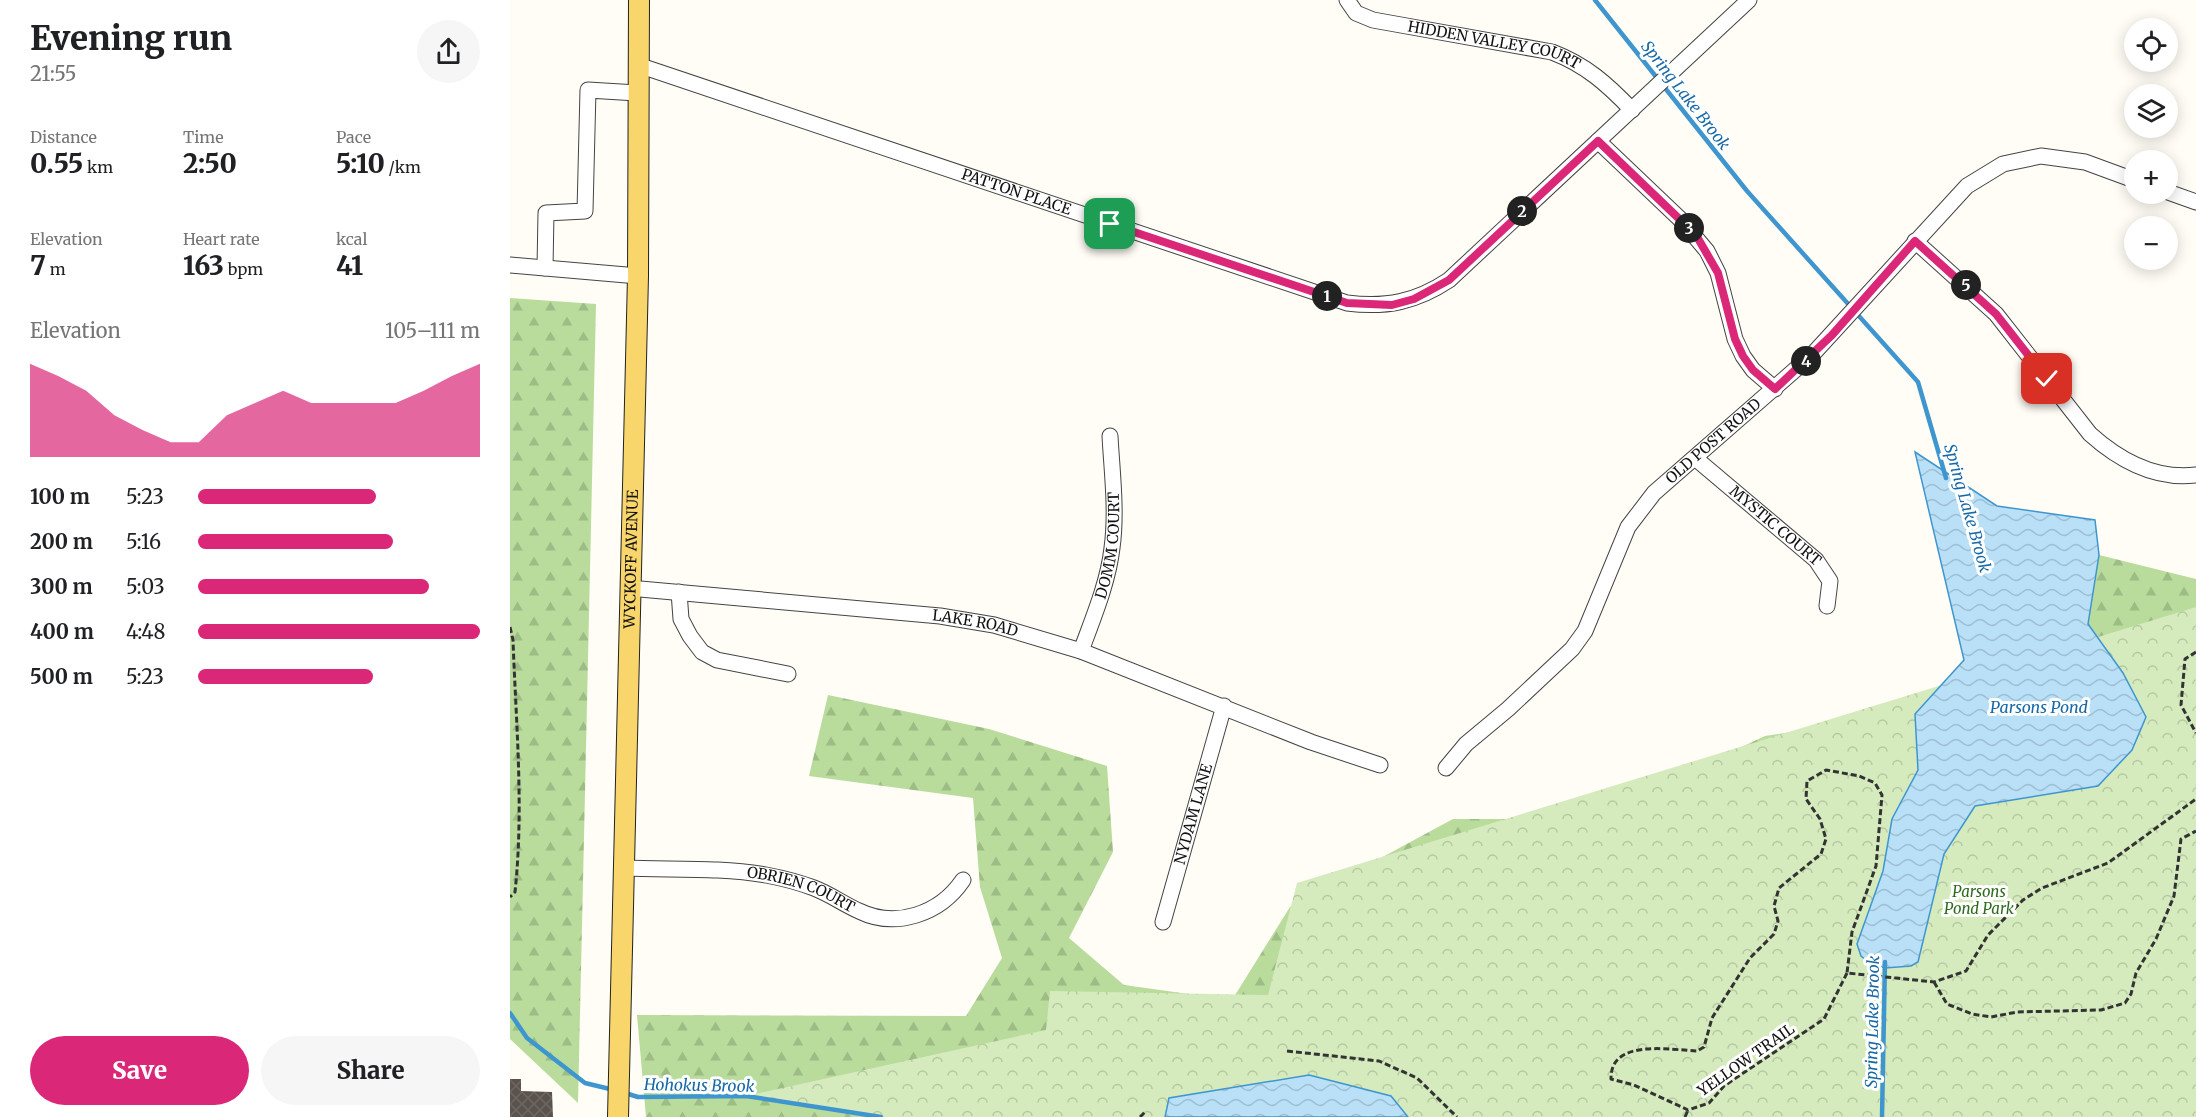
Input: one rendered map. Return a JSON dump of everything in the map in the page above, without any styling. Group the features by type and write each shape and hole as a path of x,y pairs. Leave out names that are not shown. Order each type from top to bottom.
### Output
{"main road":[{"name":"WYCKOFF AVENUE","path":"618,1111 638,276 639,0"}],"street":[{"name":"HIDDEN VALLEY COURT","path":"1347,0 1356,13 1373,20 1552,52 1572,60 1600,78 1632,110"},
{"name":"PATTON PLACE","path":"638,65 1347,303 1369,306 1392,305 1414,299 1449,280 1749,0"},
{"path":"545,268 546,213 585,211 588,90 637,93"},
{"path":"1598,141 1701,243 1718,273 1735,339 1743,356 1753,370 1775,389"},
{"name":"OLD POST ROAD","path":"1446,768 1466,744 1508,709 1572,649 1595,612 1629,526 1654,493 1775,389 1838,329 1967,186 1994,169 2022,159 2064,157 2124,177"},
{"path":"2178,196 2196,202"},
{"path":"1915,241 1996,314 2090,434 2107,449 2144,469 2166,474 2196,475"},
{"path":"510,265 638,276"},
{"name":"DOMM COURT","path":"1082,651 1106,579 1112,550 1114,520 1110,436"},
{"name":"MYSTIC COURT","path":"1695,458 1816,560 1830,581 1827,606"},
{"name":"LAKE ROAD","path":"629,588 940,616 994,625 1082,651 1303,739 1380,765"},
{"path":"679,592 681,619 702,652 717,660 788,674"},
{"name":"NYDAM LANE","path":"1163,922 1224,706"},
{"name":"OBRIEN COURT","path":"624,868 755,873 786,879 815,889 859,912 893,919 912,917 929,911 945,901 963,880"}],"path":[{"path":"510,627 513,640 520,755 519,860 515,892 510,897"},
{"path":"2196,652 2185,659 2181,705 2196,733"},
{"name":"YELLOW TRAIL","path":"1826,770 1859,776 1875,783 1882,795 1876,866 1852,932 1847,973 1824,1019 1724,1086 1709,1102 1688,1110 1634,1085 1615,1082 1611,1079 1611,1071 1619,1057 1641,1048 1697,1051 1704,1047 1712,1018 1750,958 1774,934 1778,921 1774,906 1779,888 1821,854 1826,839 1820,819 1806,799 1807,781 1826,770"},
{"path":"1847,973 1934,982 1966,971 1988,935 2023,900 2042,888 2085,873 2125,852 2196,798"},
{"path":"1934,982 1947,1004 1972,1014 1991,1017 2017,1012 2101,1010 2125,1003 2131,994 2136,973 2166,917 2174,896 2181,839 2196,831"},
{"path":"1287,1051 1379,1061 1417,1078 1457,1117"},
{"path":"1685,1117 1688,1110"},
{"path":"1140,1117 1146,1111"}],"green space":[{"path":"510,298 596,304 578,1103 510,1039"},
{"name":"Parsons Pond Park","path":"2099,555 2196,579 2196,1117 646,1117 637,1015 966,1016 1002,958 980,887 973,798 809,776 828,695 989,729 1107,766 1113,852 1069,938 1124,985 1232,1000 1290,907 1453,819 1588,819 1765,736 1915,714 2123,673 2087,624"},
{"name":"Parsons Pond Park","path":"2196,607 2196,1117 881,1117 746,1096 1046,1030 1050,991 1268,995 1297,883"}],"water":[{"name":"Parsons Pond","path":"1915,452 1997,506 2095,520 2099,555 2088,624 2123,673 2146,717 2132,750 2098,786 1975,806 1944,854 1918,962 1911,966 1885,968 1870,963 1861,956 1857,944 1883,871 1892,819 1918,770 1915,714 1964,660"},
{"path":"1309,1075 1391,1096 1408,1117 1165,1117 1169,1098"}],"building":[{"path":"510,1079 521,1079 521,1091 552,1092 553,1117 510,1117"}],"waterway":[{"name":"Spring Lake Brook","path":"1595,0 1747,191 1918,382 1946,478"},
{"name":"Spring Lake Brook","path":"1882,1117 1885,962"},
{"name":"Hohokus Brook","path":"510,1013 527,1038 585,1083 614,1090"},
{"name":"Hohokus Brook","path":"625,1093 638,1097 746,1096 881,1117"}],"route":[{"path":"1110,224 1347,303 1369,306 1392,305 1414,299 1449,280 1598,141 1696,235 1718,273 1735,339 1743,356 1753,370 1775,389 1851,315 1915,241 1996,314 2047,379"}]}
